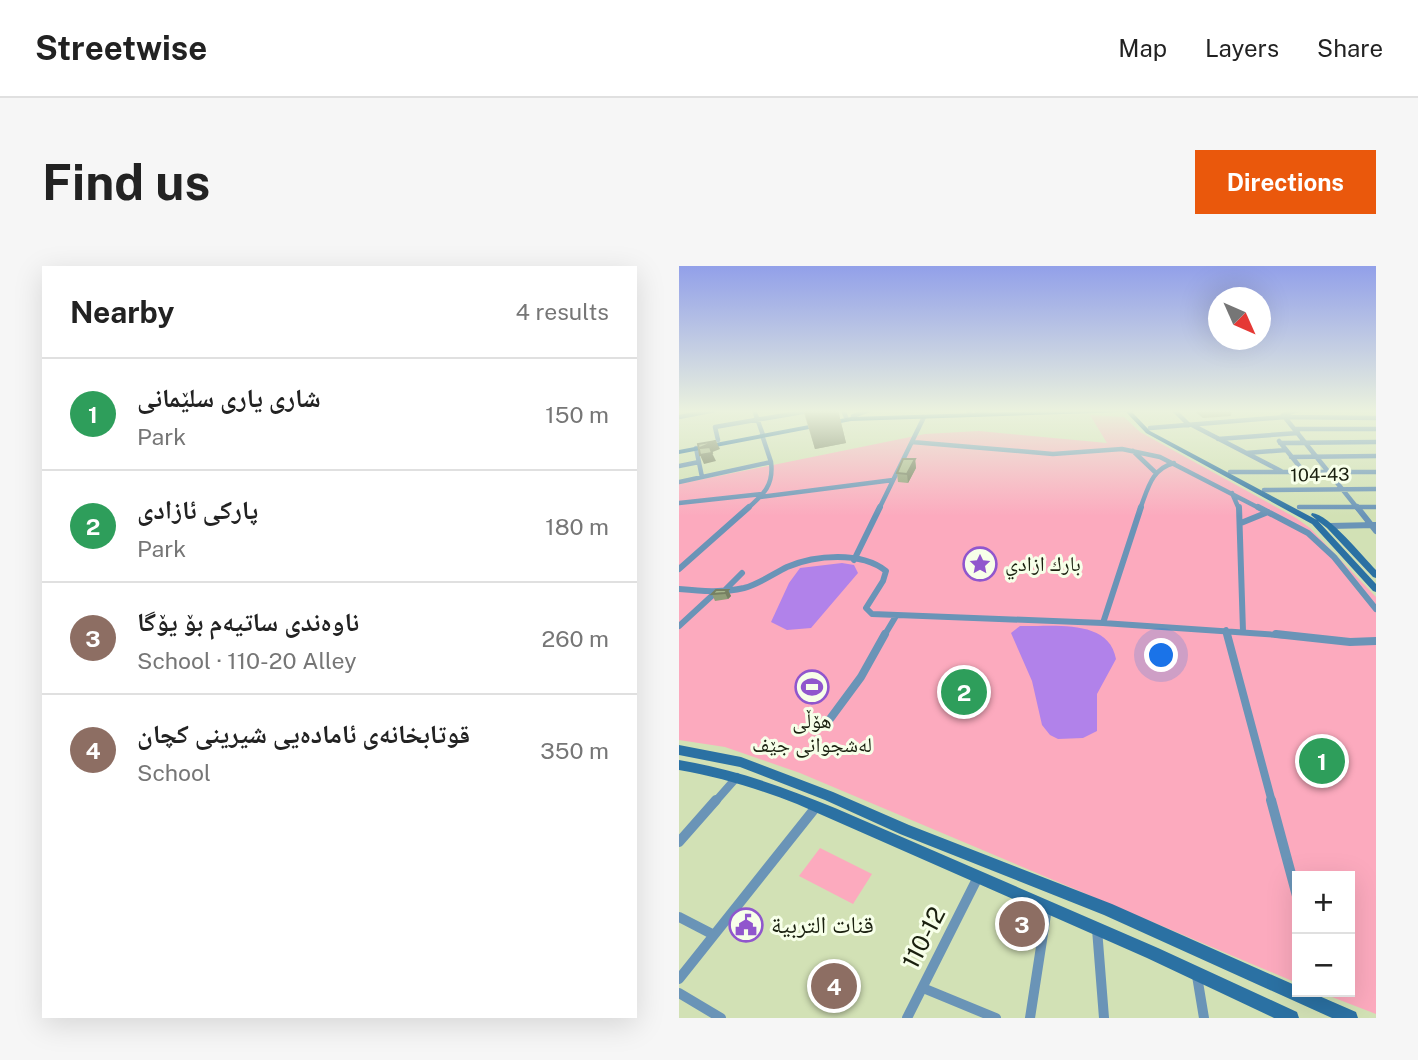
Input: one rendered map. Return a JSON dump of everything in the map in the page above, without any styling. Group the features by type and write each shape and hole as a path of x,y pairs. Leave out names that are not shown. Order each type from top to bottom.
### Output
{"main road":[{"path":"679,448 696,449 713,445"},
{"path":"1171,445 1315,522 1376,589"},
{"path":"1182,445 1331,526 1376,575"},
{"path":"679,750 741,762 760,769 1107,909 1350,1018"},
{"path":"679,765 738,776 816,807 1097,928 1291,1018"},
{"path":"1020,896 1027,877"}],"street":[{"path":"679,569 762,496 773,478 766,445"},
{"path":"854,560 910,445"},
{"path":"948,445 1053,454 1102,449 1133,451 1174,463 1308,533 1327,550 1376,609"},
{"path":"1230,445 1283,472"},
{"path":"1282,445 1304,472"},
{"path":"1308,445 1375,527"},
{"path":"696,449 702,477"},
{"path":"1245,453 1286,450"},
{"path":"1133,451 1155,472"},
{"path":"1291,457 1376,456"},
{"path":"679,466 699,462"},
{"path":"679,482 771,462"},
{"path":"1103,623 1139,511 1155,472 1162,466 1174,463"},
{"path":"1230,472 1376,472"},
{"path":"679,503 893,480"},
{"name":"104-43","path":"1264,490 1376,489"},
{"path":"1231,492 1239,506 1241,523 1244,631"},
{"path":"1299,507 1376,507"},
{"path":"1241,523 1269,512"},
{"path":"1331,526 1375,527"},
{"path":"679,589 720,591 756,583 802,562 854,560 880,565 886,571 883,581 866,608 867,611 896,616 1103,623 1164,629 1244,631 1350,642 1376,641"},
{"path":"679,626 742,573"},
{"path":"827,723 861,677 896,616"},
{"path":"1226,630 1292,877"},
{"path":"679,842 738,776"},
{"path":"679,979 816,807"},
{"name":"110-12","path":"907,1018 978,877"},
{"path":"1030,1018 1047,908"},
{"path":"679,917 714,935"},
{"path":"1097,928 1104,1018"},
{"path":"1196,972 1204,1018"},
{"path":"923,988 996,1018"},
{"path":"679,993 721,1018"}],"shaded area":[{"path":"870,445 1164,445 1310,528 1376,597 1376,1014 1332,997 1355,997 1355,871 1292,871 1292,981 800,773 725,747 679,740 679,484"},
{"path":"842,563 854,565 858,573 811,628 787,630 771,622 789,583 800,568"},
{"path":"1020,626 1063,626 1091,631 1103,637 1111,646 1116,659 1097,694 1097,731 1083,738 1058,739 1050,735 1042,725 1032,681 1011,633"},
{"path":"820,848 872,874 853,904 799,876"}],"building":[{"path":"698,445 707,445 700,448 710,447 712,453 700,455"},
{"path":"903,459 915,459 907,474 897,473"},
{"path":"716,590 728,590 725,593 712,594"}],"place":[{"name":"بارك ازادي","path":"980,564"},
{"name":"هۆڵی لەشجوانی جێف","path":"812,687"},
{"name":"پارکی ئازادی","path":"964,692"},
{"name":"شاری یاری سلێمانی","path":"1322,761"},
{"name":"ناوەندی ساتیەم بۆ یۆگا","path":"1022,924"},
{"name":"قنات التربیة","path":"746,925"},
{"name":"قوتابخانەی ئامادەیی شیرینی کچان","path":"834,986"}]}
